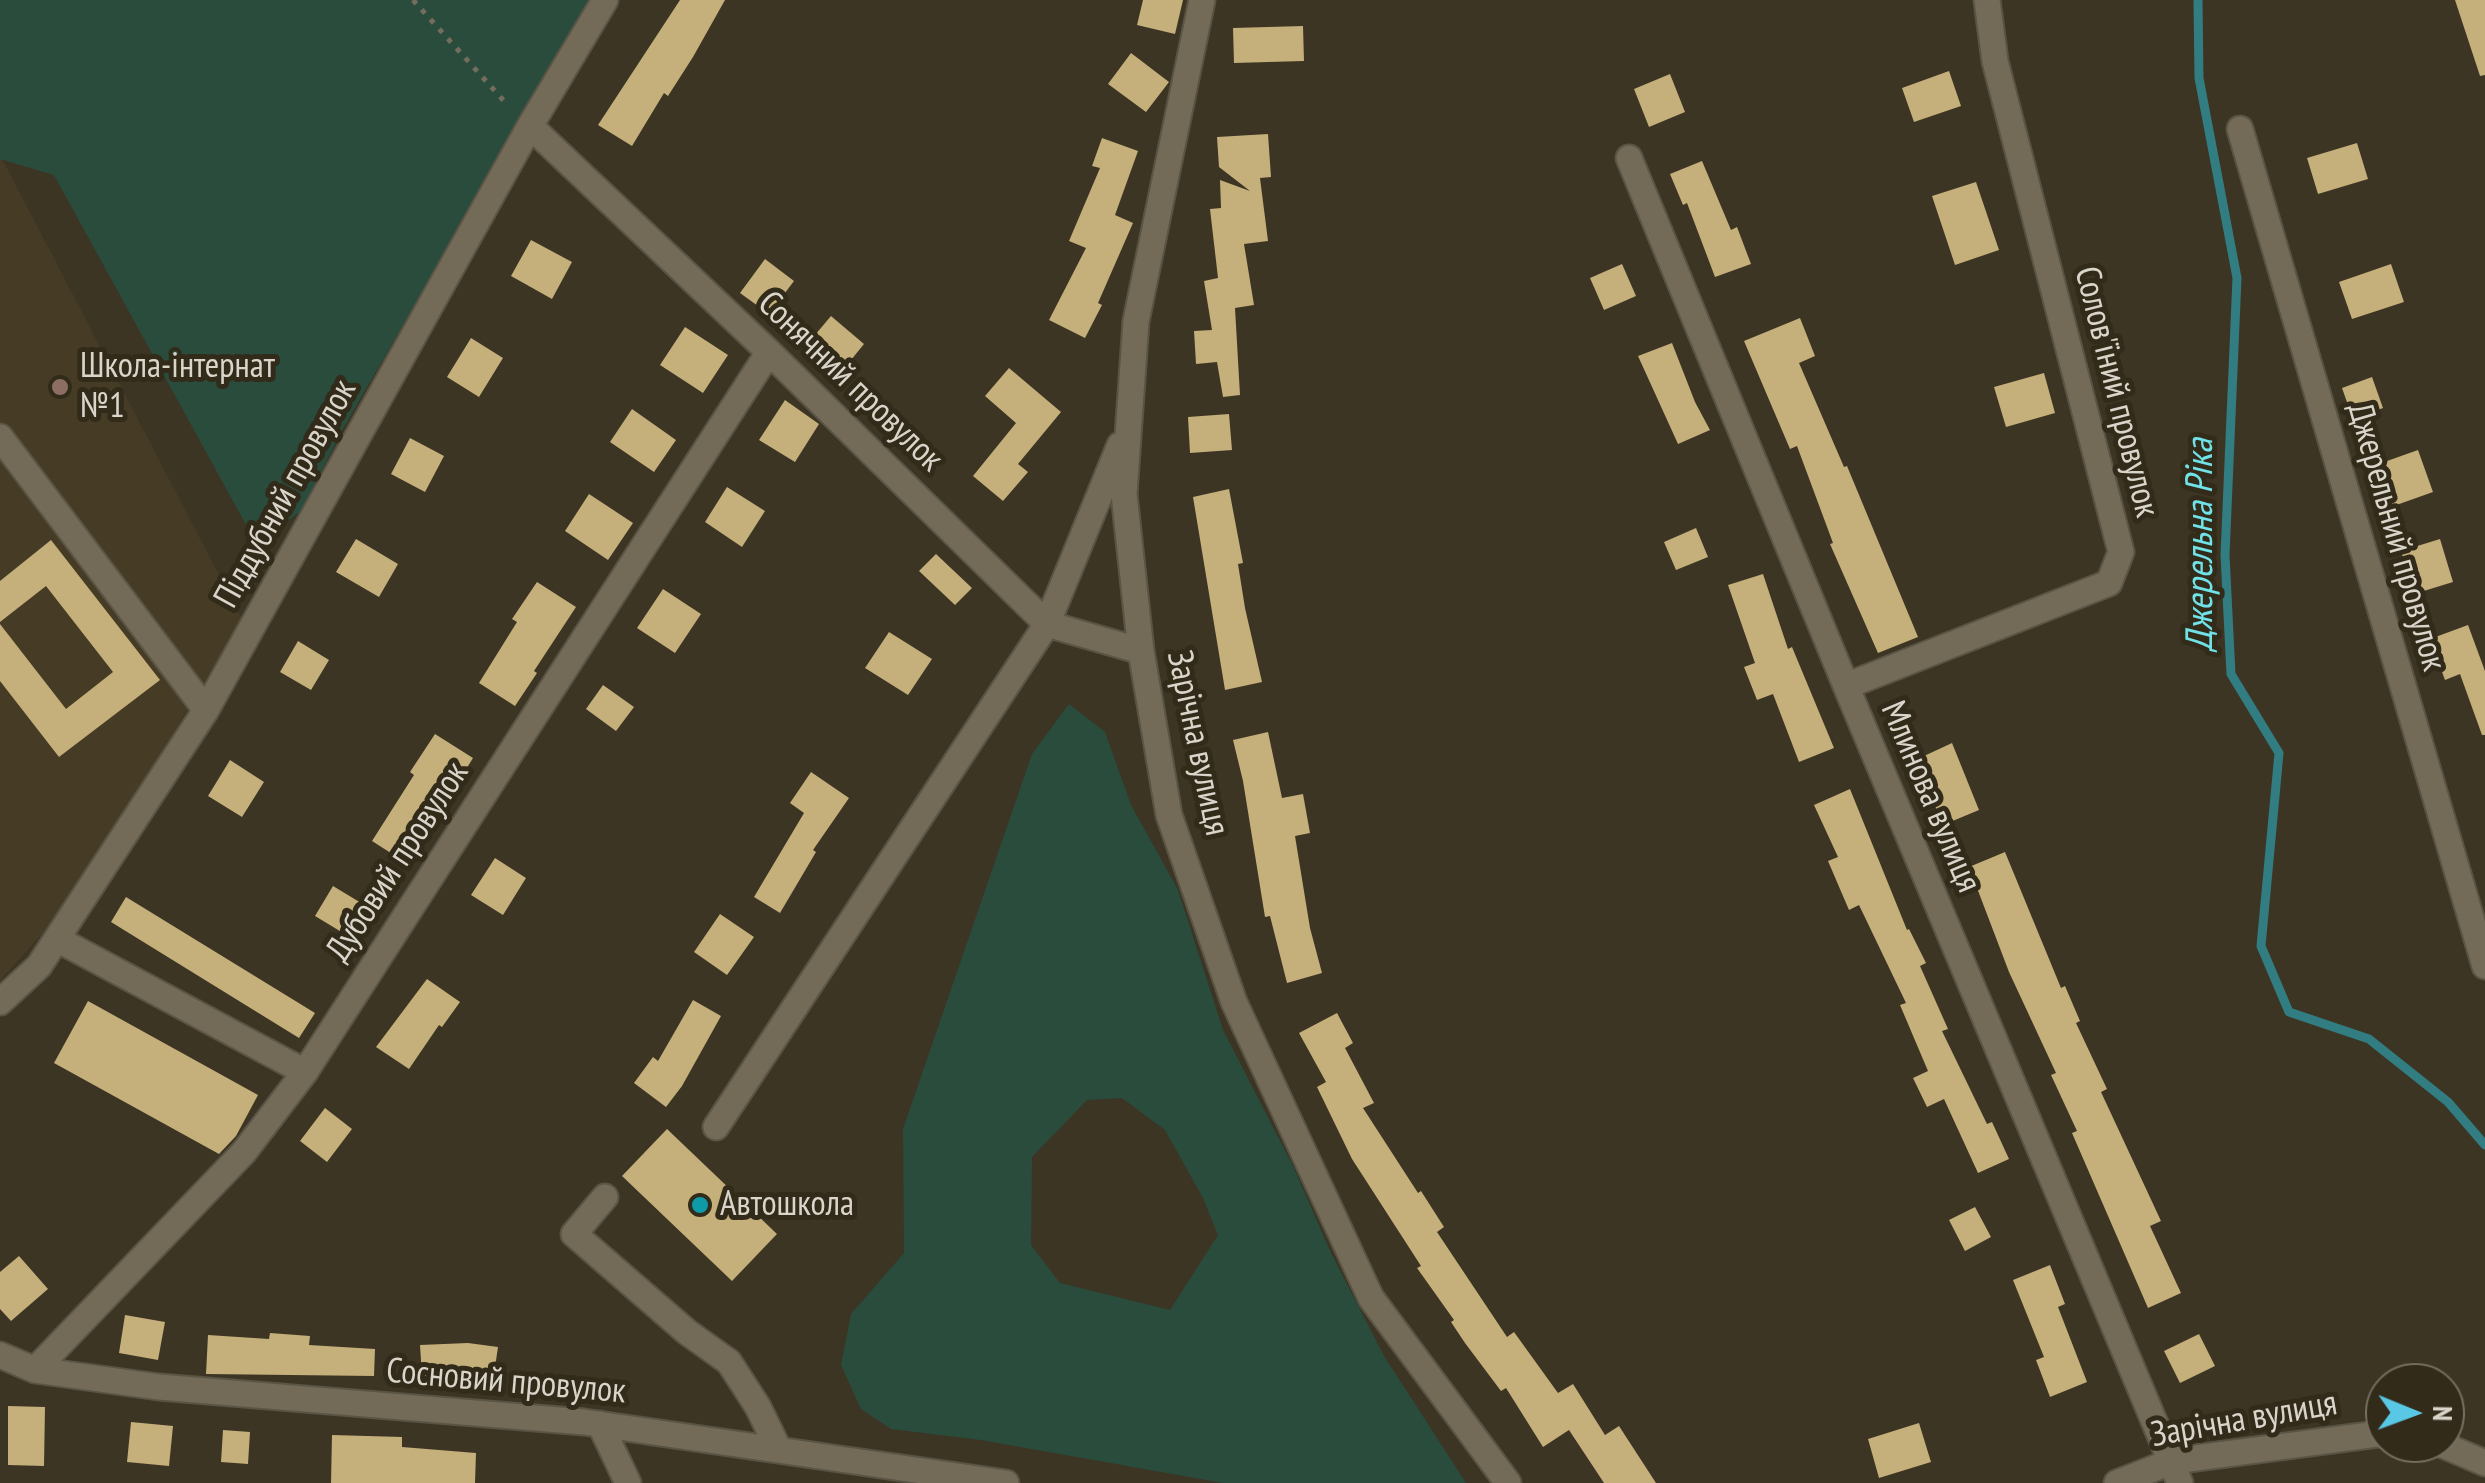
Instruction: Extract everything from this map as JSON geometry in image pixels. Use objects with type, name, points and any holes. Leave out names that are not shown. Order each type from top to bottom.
[{"type":"street","name":"Піддубний провулок","points":[[0,1002],[39,966],[206,710],[530,126],[605,0]]},
{"type":"street","name":"Зарічна вулиця","points":[[1202,0],[1136,321],[1124,494],[1141,651],[1169,814],[1234,1002],[1371,1298],[1508,1483]]},
{"type":"street","name":"Солов'їний провулок","points":[[1846,686],[2109,583],[2121,552],[1995,61],[1987,0]]},
{"type":"street","name":"Сонячний провулок","points":[[530,126],[1047,624],[1141,651]]},
{"type":"street","name":"Джерельний провулок","points":[[2240,129],[2485,966]]},
{"type":"street","name":"Млинова вулиця","points":[[1629,158],[2176,1472]]},
{"type":"street","name":"Дубовий провулок","points":[[35,1370],[244,1152],[305,1072],[768,352]]},
{"type":"street","points":[[716,1127],[1047,624],[1129,423]]},
{"type":"street","points":[[0,437],[206,710]]},
{"type":"street","points":[[57,938],[305,1072]]},
{"type":"street","points":[[605,1196],[574,1234],[674,1321],[729,1362],[778,1448]]},
{"type":"street","name":"Сосновий провулок","points":[[0,1355],[35,1370],[159,1387],[600,1424],[1006,1483]]},
{"type":"street","points":[[600,1424],[628,1483]]},
{"type":"street","name":"Зарічна вулиця","points":[[2117,1483],[2365,1436]]},
{"type":"path","points":[[412,0],[504,101]]},
{"type":"shaded area","name":"Школа-інтернат №1","points":[[0,155],[242,619],[72,902],[0,980]]},
{"type":"green space","points":[[0,0],[591,0],[344,427],[301,511],[256,543],[54,175],[0,159]]},
{"type":"green space","points":[[1069,704],[1105,732],[1131,805],[1178,890],[1223,1030],[1384,1356],[1466,1483],[1223,1483],[981,1440],[891,1429],[861,1409],[841,1365],[851,1314],[904,1253],[903,1129],[1032,754]],"holes":[[[1122,1098],[1165,1130],[1203,1198],[1218,1235],[1170,1310],[1060,1283],[1031,1245],[1032,1157],[1087,1100]]]},
{"type":"building","points":[[680,0],[725,0],[693,57],[668,96],[664,93],[632,146],[598,125]]},
{"type":"building","points":[[1143,0],[1183,0],[1175,34],[1137,25]]},
{"type":"building","points":[[2455,0],[2485,0],[2485,75],[2480,76]]},
{"type":"building","points":[[1303,26],[1304,61],[1234,63],[1233,28]]},
{"type":"building","points":[[1131,53],[1169,82],[1146,112],[1108,84]]},
{"type":"building","points":[[1949,71],[1961,106],[1914,122],[1902,88]]},
{"type":"building","points":[[1670,74],[1685,112],[1649,127],[1634,89]]},
{"type":"building","points":[[1268,134],[1271,177],[1260,178],[1268,241],[1244,244],[1254,305],[1235,308],[1240,395],[1223,397],[1217,362],[1196,364],[1194,331],[1212,330],[1204,281],[1218,278],[1210,209],[1221,208],[1220,180],[1250,191],[1219,167],[1217,137]]},
{"type":"building","points":[[1102,138],[1138,151],[1115,215],[1133,223],[1085,338],[1049,320],[1086,248],[1069,241],[1100,168],[1092,166]]},
{"type":"building","points":[[2357,143],[2368,179],[2318,194],[2307,158]]},
{"type":"building","points":[[1702,161],[1731,230],[1737,227],[1751,264],[1715,277],[1687,203],[1683,205],[1670,174]]},
{"type":"building","points":[[1976,182],[1999,250],[1955,265],[1932,196]]},
{"type":"building","points":[[531,240],[572,262],[552,299],[511,276]]},
{"type":"building","points":[[765,259],[794,281],[769,314],[740,293]]},
{"type":"building","points":[[1622,264],[1636,296],[1604,310],[1590,278]]},
{"type":"building","points":[[2391,264],[2404,302],[2352,319],[2339,282]]},
{"type":"building","points":[[831,316],[864,344],[838,376],[804,348]]},
{"type":"building","points":[[1800,318],[1815,356],[1799,363],[1918,637],[1878,653],[1830,544],[1833,543],[1797,446],[1790,449],[1744,341]]},
{"type":"building","points":[[685,327],[728,355],[703,393],[660,365]]},
{"type":"building","points":[[471,338],[503,358],[479,397],[447,377]]},
{"type":"building","points":[[1672,343],[1710,430],[1678,444],[1638,356]]},
{"type":"building","points":[[1009,368],[1061,412],[1018,464],[1028,472],[1003,501],[973,476],[1016,423],[985,396]]},
{"type":"building","points":[[2044,373],[2055,413],[2006,427],[1994,387]]},
{"type":"building","points":[[2372,377],[2383,408],[2353,419],[2342,388]]},
{"type":"building","points":[[785,400],[819,424],[795,462],[759,440]]},
{"type":"building","points":[[632,409],[676,440],[654,472],[610,442]]},
{"type":"building","points":[[1229,414],[1232,450],[1190,453],[1188,417]]},
{"type":"building","points":[[410,438],[444,456],[425,492],[391,474]]},
{"type":"building","points":[[2418,450],[2433,492],[2388,508],[2373,466]]},
{"type":"building","points":[[727,487],[765,511],[742,547],[705,522]]},
{"type":"building","points":[[1229,489],[1243,563],[1238,564],[1245,608],[1262,682],[1225,690],[1193,497]]},
{"type":"building","points":[[589,494],[633,523],[608,560],[565,531]]},
{"type":"building","points":[[1696,528],[1708,557],[1676,570],[1664,542]]},
{"type":"building","points":[[356,539],[398,564],[379,597],[336,572]]},
{"type":"building","points":[[2440,539],[2453,582],[2414,594],[2401,551]]},
{"type":"building","points":[[51,540],[160,680],[59,757],[0,681],[0,624],[66,709],[113,672],[46,586],[0,622],[0,581]]},
{"type":"building","points":[[936,554],[972,588],[955,605],[919,571]]},
{"type":"building","points":[[1763,574],[1788,649],[1792,647],[1834,748],[1799,762],[1773,694],[1757,700],[1744,667],[1755,663],[1728,585]]},
{"type":"building","points":[[537,582],[576,607],[515,706],[479,683],[517,622],[512,619]]},
{"type":"building","points":[[663,589],[701,614],[675,653],[637,628]]},
{"type":"building","points":[[2468,625],[2485,671],[2485,735],[2460,674],[2445,680],[2430,639]]},
{"type":"building","points":[[889,632],[932,659],[908,695],[865,668]]},
{"type":"building","points":[[298,641],[329,660],[311,690],[280,672]]},
{"type":"building","points":[[603,685],[634,707],[616,731],[586,709]]},
{"type":"building","points":[[1268,732],[1282,798],[1303,794],[1310,833],[1295,836],[1310,928],[1322,973],[1287,983],[1270,916],[1265,917],[1233,740]]},
{"type":"building","points":[[435,734],[473,758],[408,864],[372,841]]},
{"type":"building","points":[[1952,743],[1979,810],[1943,825],[1926,784],[1935,781],[1924,756]]},
{"type":"building","points":[[230,760],[264,782],[242,817],[208,796]]},
{"type":"building","points":[[811,772],[849,798],[813,850],[816,852],[780,913],[754,897],[804,813],[790,803]]},
{"type":"building","points":[[1850,789],[1907,930],[1926,963],[1920,966],[1948,1029],[1942,1031],[1987,1124],[1992,1122],[2009,1159],[1978,1173],[1944,1099],[1927,1107],[1913,1078],[1928,1071],[1900,1005],[1906,1003],[1859,905],[1849,910],[1828,861],[1838,857],[1814,805]]},
{"type":"building","points":[[2005,852],[2061,988],[2065,986],[2080,1021],[2076,1023],[2107,1089],[2101,1092],[2161,1221],[2150,1226],[2181,1293],[2148,1308],[2072,1133],[2077,1131],[2051,1075],[2056,1073],[2009,972],[1969,867]]},
{"type":"building","points":[[495,858],[526,878],[503,915],[471,895]]},
{"type":"building","points":[[333,886],[376,912],[358,942],[315,916]]},
{"type":"building","points":[[126,897],[315,1013],[299,1038],[111,922]]},
{"type":"building","points":[[720,914],[754,937],[727,975],[694,952]]},
{"type":"building","points":[[427,979],[460,1002],[409,1069],[376,1047]]},
{"type":"building","points":[[693,1000],[721,1016],[666,1107],[634,1083],[653,1057],[658,1061]]},
{"type":"building","points":[[88,1001],[258,1095],[236,1136],[219,1154],[54,1063]]},
{"type":"building","points":[[1337,1013],[1353,1043],[1345,1048],[1374,1103],[1363,1108],[1444,1227],[1437,1232],[1507,1337],[1514,1332],[1558,1393],[1573,1384],[1605,1435],[1619,1426],[1656,1483],[1604,1483],[1569,1430],[1543,1447],[1506,1388],[1501,1391],[1465,1343],[1352,1159],[1317,1087],[1326,1082],[1299,1033]]},
{"type":"building","points":[[325,1108],[352,1129],[327,1162],[300,1141]]},
{"type":"building","name":"Автошкола","points":[[667,1129],[777,1234],[732,1281],[622,1176]]},
{"type":"building","points":[[1975,1207],[1991,1237],[1965,1251],[1949,1220]]},
{"type":"building","points":[[19,1256],[48,1289],[11,1321],[0,1309],[0,1272]]},
{"type":"building","points":[[2050,1265],[2065,1304],[2058,1307],[2087,1382],[2050,1397],[2036,1360],[2044,1357],[2013,1280]]},
{"type":"building","points":[[125,1315],[165,1322],[158,1360],[119,1353]]},
{"type":"building","points":[[270,1333],[310,1336],[309,1345],[375,1349],[374,1376],[206,1374],[208,1335],[269,1339]]},
{"type":"building","points":[[2199,1334],[2215,1366],[2180,1383],[2164,1351]]},
{"type":"building","points":[[468,1343],[498,1347],[494,1374],[422,1376],[420,1345]]},
{"type":"building","points":[[8,1406],[45,1407],[44,1466],[8,1465]]},
{"type":"building","points":[[131,1422],[173,1426],[169,1466],[127,1462]]},
{"type":"building","points":[[1919,1423],[1931,1462],[1879,1478],[1868,1439]]},
{"type":"building","points":[[223,1430],[250,1432],[248,1464],[221,1462]]},
{"type":"building","points":[[332,1435],[402,1437],[402,1447],[476,1453],[475,1483],[331,1483]]},
{"type":"waterway","name":"Джерельна Ріка","points":[[2198,0],[2199,78],[2237,278],[2225,555],[2231,674],[2279,753],[2261,946],[2289,1012],[2369,1039],[2448,1102],[2485,1145]]},
{"type":"place","name":"Школа-інтернат №1","points":[[60,387]]},
{"type":"place","name":"Автошкола","points":[[700,1205]]}]
